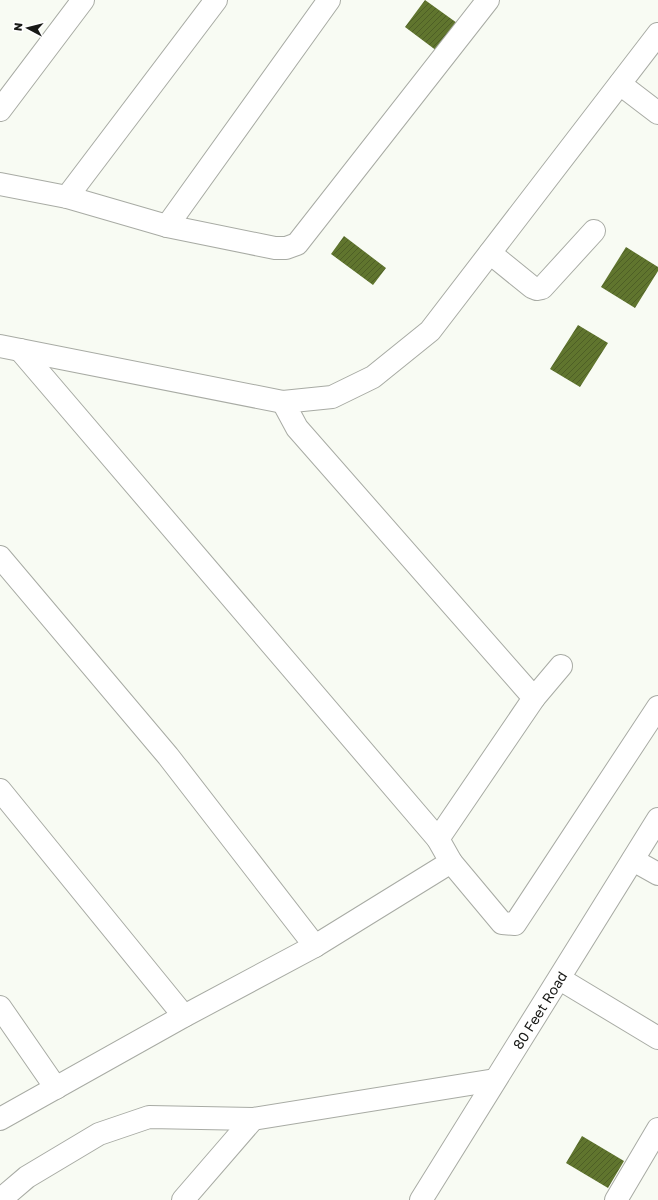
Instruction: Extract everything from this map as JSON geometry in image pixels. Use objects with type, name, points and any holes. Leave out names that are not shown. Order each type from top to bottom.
[{"type":"street","points":[[0,110],[83,0]]},
{"type":"street","points":[[67,197],[216,0]]},
{"type":"street","points":[[167,226],[329,0]]},
{"type":"street","points":[[0,184],[67,197],[167,226],[275,248],[286,248],[298,244],[482,2]]},
{"type":"street","points":[[10,348],[283,402],[332,397],[373,377],[430,331],[658,34]]},
{"type":"street","points":[[620,84],[658,113]]},
{"type":"street","points":[[490,253],[532,287],[537,289],[542,288],[594,231]]},
{"type":"street","points":[[10,348],[438,839],[451,862],[502,923],[515,924],[658,707]]},
{"type":"street","points":[[283,402],[297,428],[534,698]]},
{"type":"street","points":[[0,557],[168,756],[315,946]]},
{"type":"street","points":[[438,839],[534,698],[560,666]]},
{"type":"street","points":[[0,790],[184,1016]]},
{"type":"street","name":"80 Feet Road","points":[[421,1200],[495,1080],[560,979],[658,818]]},
{"type":"street","points":[[633,860],[658,874]]},
{"type":"street","points":[[0,1118],[184,1016],[315,946],[451,862]]},
{"type":"street","points":[[560,979],[658,1038]]},
{"type":"street","points":[[0,1007],[56,1088]]},
{"type":"street","points":[[0,1200],[27,1177],[99,1134],[149,1117],[253,1119],[495,1080]]},
{"type":"street","points":[[183,1200],[253,1119]]},
{"type":"street","points":[[616,1200],[658,1129]]},
{"type":"building","points":[[425,0],[457,23],[437,51],[405,27]]},
{"type":"building","points":[[344,236],[386,268],[373,285],[331,254]]},
{"type":"building","points":[[626,247],[658,267],[658,271],[635,308],[601,287]]},
{"type":"building","points":[[578,325],[608,343],[580,387],[550,369]]},
{"type":"building","points":[[582,1136],[624,1161],[608,1188],[566,1163]]}]
